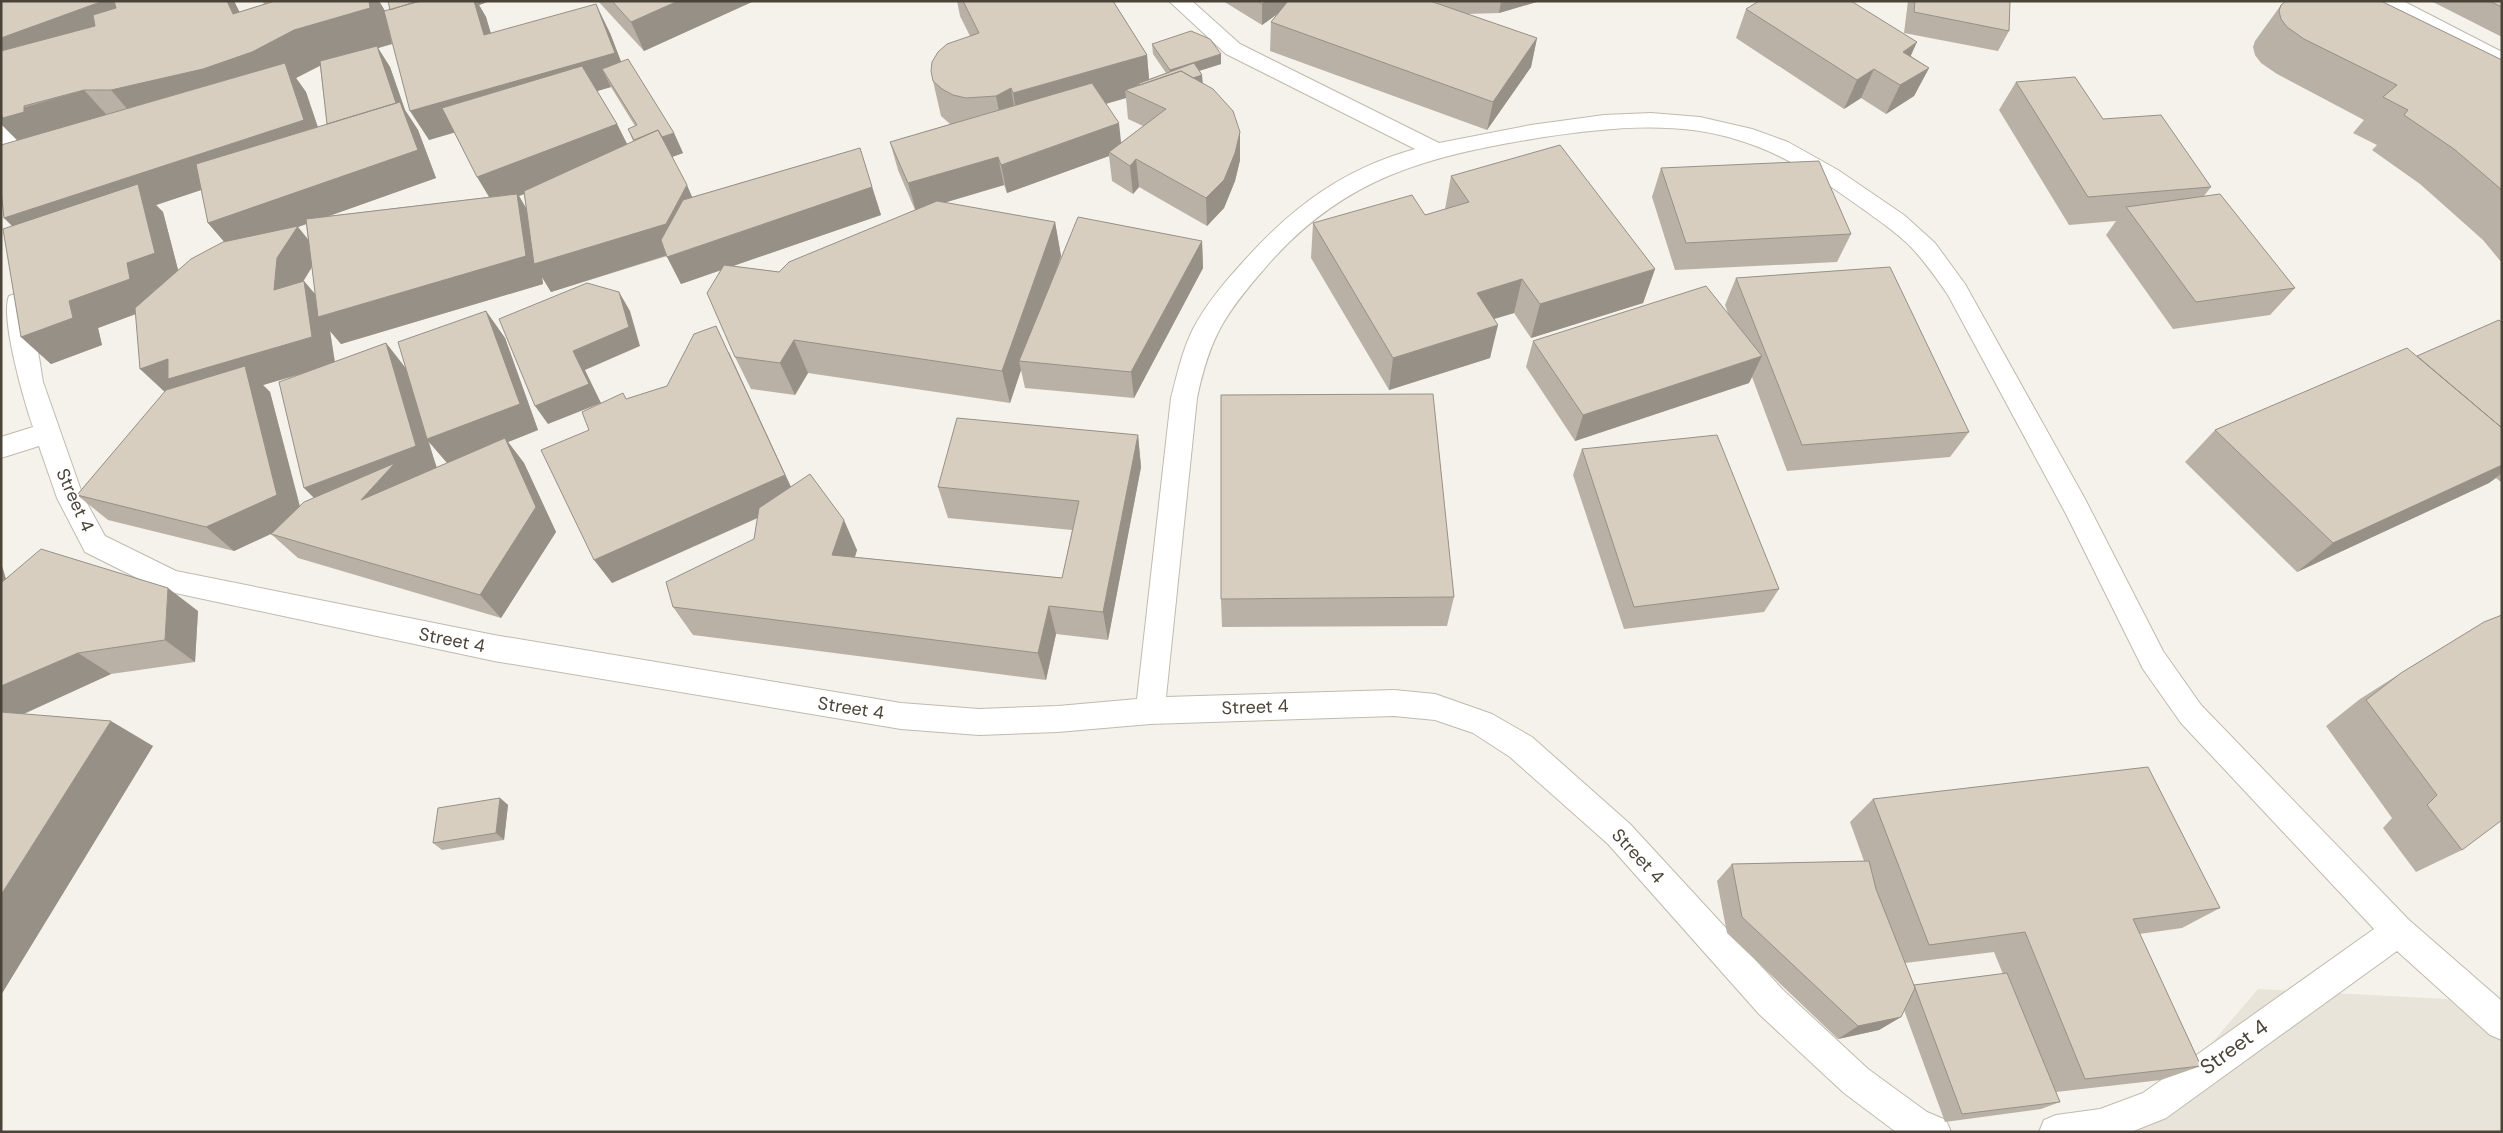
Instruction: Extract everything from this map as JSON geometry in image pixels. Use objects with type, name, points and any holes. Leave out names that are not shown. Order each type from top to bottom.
[{"type":"street","points":[[1179,1],[1233,49],[1435,150]]},
{"type":"street","points":[[2387,1],[2502,61]]},
{"type":"street","points":[[1,88],[4,95],[12,210]]},
{"type":"street","points":[[1150,711],[1184,398],[1193,360],[1210,320],[1266,249],[1292,223],[1325,197],[1358,179],[1435,150],[1465,143],[1596,122],[1627,119],[1663,120],[1726,129],[1756,137],[1837,179],[1915,236],[1936,259],[1957,290],[2076,507],[2153,660],[2192,714],[2398,930],[2502,1023]]},
{"type":"street","name":"Street 4","points":[[17,278],[20,326],[30,382],[49,432],[70,498],[95,544],[171,582],[494,648],[901,716],[979,722],[1058,719],[1150,711],[1394,703],[1435,708],[1482,723],[1521,748],[1619,834],[1771,1002],[1856,1081],[1917,1126],[1934,1132]]},
{"type":"street","points":[[1,448],[49,432]]},
{"type":"street","name":"Street 4","points":[[2056,1132],[2100,1126],[2154,1106],[2398,930]]},
{"type":"shaded area","points":[[2258,989],[2502,1002],[2502,1132],[2136,1132]]},
{"type":"building","points":[[1,1],[103,1],[1,38]]},
{"type":"building","points":[[114,1],[227,1],[233,14],[275,1],[369,1],[370,8],[294,30],[252,52],[203,69],[111,90],[84,90],[24,106],[24,112],[3,118],[1,114],[1,51],[95,26],[93,15],[116,8]]},
{"type":"building","points":[[388,1],[417,1],[390,10]]},
{"type":"building","points":[[421,1],[474,1],[484,35],[596,4],[615,53],[410,111],[384,11]]},
{"type":"building","points":[[612,1],[678,1],[631,22]]},
{"type":"building","points":[[963,1],[1113,1],[1147,55],[1013,93],[1011,88],[996,96],[966,98],[953,95],[933,81],[931,71],[932,62],[938,52],[947,44],[979,33]]},
{"type":"building","points":[[1288,1],[1430,1],[1537,38],[1493,102],[1271,22]]},
{"type":"building","points":[[1759,1],[1851,1],[1917,42],[1903,52],[1929,68],[1900,85],[1874,69],[1857,80],[1746,9]]},
{"type":"building","points":[[1915,1],[2010,1],[2009,31],[1914,12]]},
{"type":"building","points":[[2286,1],[2381,1],[2502,60],[2502,190],[2454,149],[2404,115],[2408,110],[2383,97],[2397,85],[2304,39],[2287,27],[2281,19],[2279,11],[2281,5]]},
{"type":"building","points":[[2489,1],[2502,1],[2502,7]]},
{"type":"building","points":[[1191,31],[1210,39],[1221,54],[1170,70],[1152,44]]},
{"type":"building","points":[[377,46],[396,103],[327,124],[320,61]]},
{"type":"building","points":[[628,59],[674,133],[662,137],[658,130],[634,140],[628,129],[637,125],[602,69]]},
{"type":"building","points":[[285,63],[304,120],[4,218],[1,190],[1,145]]},
{"type":"building","points":[[1194,63],[1202,75],[1193,78],[1181,71],[1140,85],[1137,84]]},
{"type":"building","points":[[582,66],[617,124],[477,177],[442,108]]},
{"type":"building","points":[[1181,71],[1213,89],[1233,111],[1240,132],[1235,153],[1224,180],[1206,198],[1136,159],[1130,166],[1109,152],[1166,109],[1125,90]]},
{"type":"building","points":[[2075,77],[2103,119],[2161,115],[2211,187],[2088,197],[2016,82]]},
{"type":"building","points":[[1092,83],[1119,123],[1001,165],[998,157],[908,183],[890,142]]},
{"type":"building","points":[[400,102],[418,150],[208,223],[196,164]]},
{"type":"building","points":[[658,130],[687,185],[666,224],[534,264],[524,191]]},
{"type":"building","points":[[1560,145],[1655,269],[1540,304],[1522,279],[1477,293],[1498,325],[1393,358],[1313,223],[1412,195],[1425,215],[1469,202],[1451,176]]},
{"type":"building","points":[[860,148],[872,187],[667,257],[661,240],[683,200]]},
{"type":"building","points":[[1819,161],[1851,234],[1686,243],[1661,168]]},
{"type":"building","points":[[138,184],[155,253],[127,263],[130,279],[69,301],[73,318],[21,337],[3,229]]},
{"type":"building","points":[[517,194],[526,256],[318,317],[306,219]]},
{"type":"building","points":[[2220,194],[2295,288],[2196,302],[2126,207]]},
{"type":"building","points":[[937,201],[1055,222],[1002,371],[794,340],[780,363],[735,357],[707,293],[724,265],[779,272],[789,262]]},
{"type":"building","points":[[1078,217],[1202,241],[1131,372],[1019,361]]},
{"type":"building","points":[[298,226],[277,258],[274,290],[304,281],[312,337],[168,379],[168,359],[140,369],[135,308],[191,259],[223,242]]},
{"type":"building","points":[[1890,267],[1969,432],[1802,445],[1736,278]]},
{"type":"building","points":[[587,283],[619,292],[629,327],[573,351],[589,384],[535,406],[499,319]]},
{"type":"building","points":[[1706,286],[1762,356],[1583,415],[1533,341]]},
{"type":"building","points":[[486,311],[520,404],[427,439],[398,342]]},
{"type":"building","points":[[2499,320],[2502,323],[2502,428],[2417,356]]},
{"type":"building","points":[[716,326],[785,475],[594,560],[541,450],[589,430],[582,412],[623,393],[626,399],[667,386],[694,334]]},
{"type":"building","points":[[386,343],[416,446],[304,488],[279,382]]},
{"type":"building","points":[[2407,348],[2502,428],[2502,465],[2333,543],[2215,430]]},
{"type":"building","points":[[245,366],[277,495],[206,527],[77,495],[166,390]]},
{"type":"building","points":[[1433,394],[1454,597],[1221,599],[1221,395]]},
{"type":"building","points":[[957,418],[1138,435],[1103,612],[1049,606],[1038,653],[673,607],[666,582],[754,539],[759,508],[810,474],[844,520],[832,555],[1062,578],[1079,501],[938,487]]},
{"type":"building","points":[[1717,435],[1779,589],[1634,607],[1582,449]]},
{"type":"building","points":[[505,438],[536,507],[480,595],[271,534],[304,502],[395,463],[361,500]]},
{"type":"building","points":[[41,549],[168,588],[165,640],[78,653],[1,686],[1,583]]},
{"type":"building","points":[[2502,615],[2502,820],[2462,850],[2427,805],[2437,795],[2366,700],[2401,673],[2484,622]]},
{"type":"building","points":[[1,712],[111,721],[1,895]]},
{"type":"building","points":[[2148,767],[2220,908],[2133,919],[2201,1066],[2085,1079],[2025,932],[1929,945],[1873,799]]},
{"type":"building","points":[[500,798],[496,833],[433,843],[438,808]]},
{"type":"building","points":[[1869,861],[1876,889],[1915,988],[1901,1017],[1858,1026],[1742,917],[1732,864]]},
{"type":"building","points":[[2007,973],[2060,1102],[1962,1114],[1914,985]]}]
